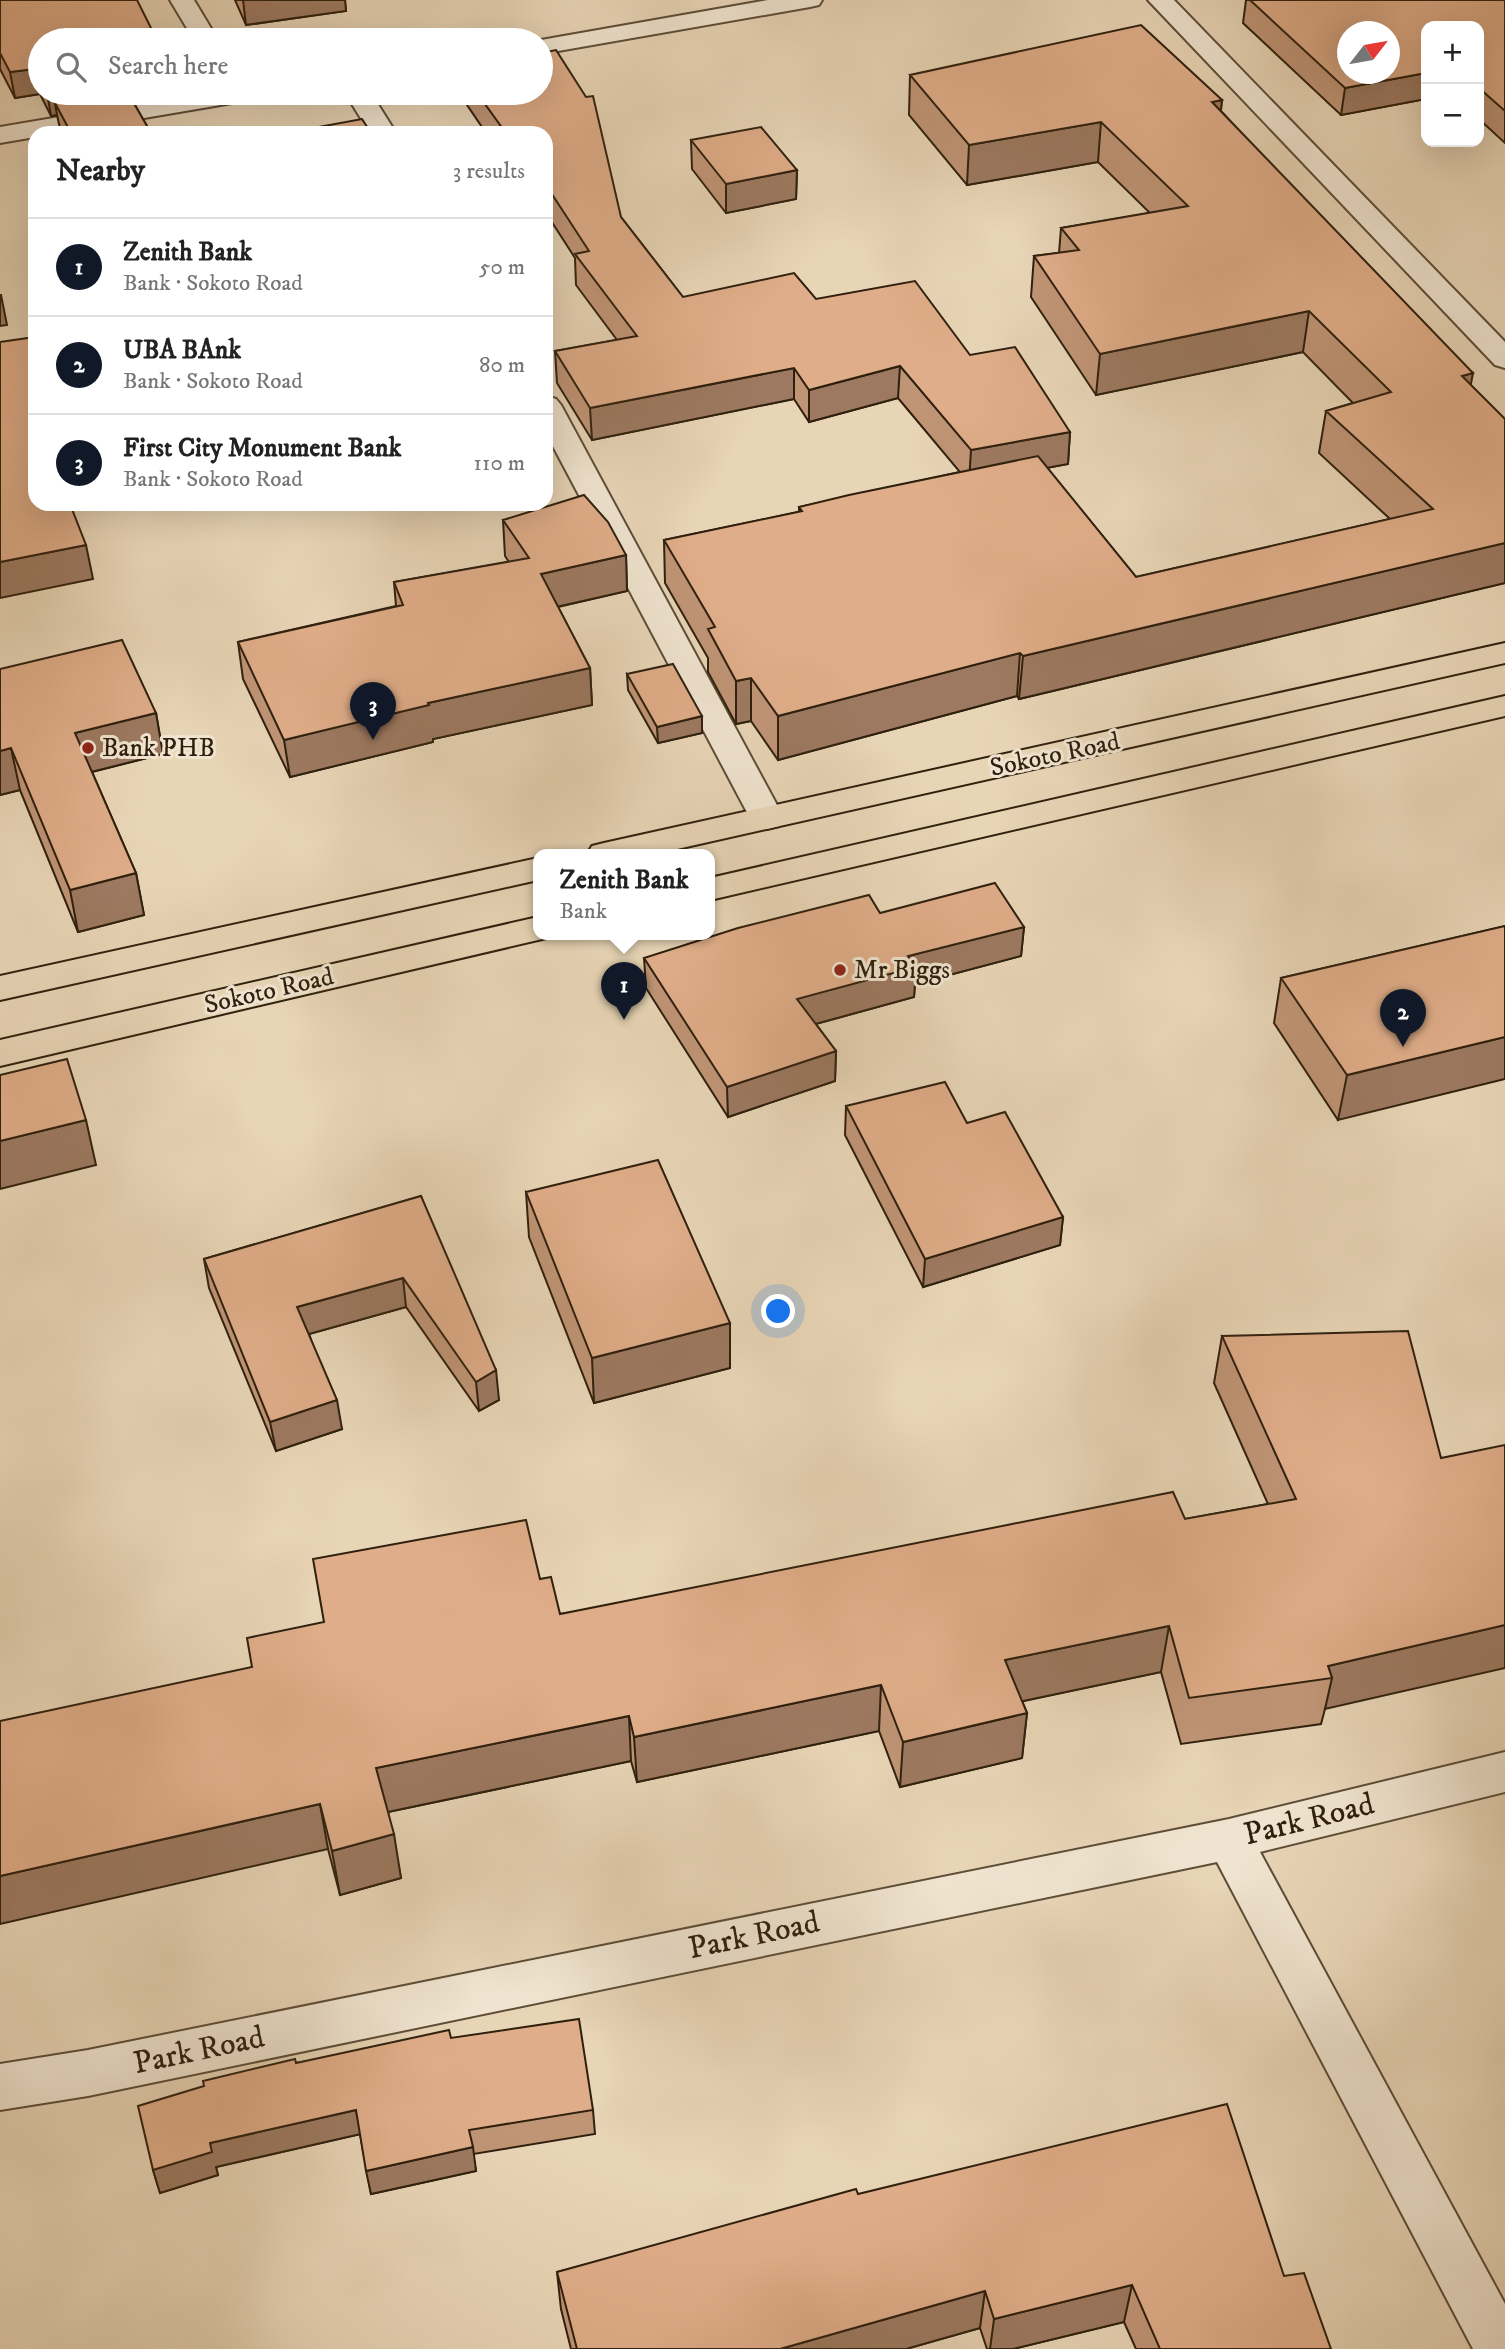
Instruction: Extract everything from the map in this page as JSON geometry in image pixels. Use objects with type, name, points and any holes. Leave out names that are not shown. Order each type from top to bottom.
[{"type":"main road","name":"Sokoto Road","points":[[627,849],[1505,653]]},
{"type":"main road","name":"Sokoto Road","points":[[715,888],[1505,706]]},
{"type":"main road","points":[[0,988],[533,870]]},
{"type":"main road","name":"Sokoto Road","points":[[0,1053],[533,930]]},
{"type":"street","points":[[182,0],[199,28]]},
{"type":"street","points":[[553,45],[810,0]]},
{"type":"street","points":[[1160,0],[1505,359]]},
{"type":"street","points":[[51,126],[170,105]]},
{"type":"street","points":[[366,105],[379,126]]},
{"type":"street","points":[[0,135],[28,130]]},
{"type":"street","points":[[553,418],[767,818]]},
{"type":"street","name":"Park Road","points":[[0,2087],[88,2073],[1229,1839],[1505,1772]]},
{"type":"street","points":[[1229,1839],[1501,2349]]},
{"type":"building","points":[[0,0],[137,0],[151,28],[28,28],[28,70],[10,72],[0,53]]},
{"type":"building","points":[[1250,0],[1505,0],[1505,111],[1484,92],[1484,21],[1421,21],[1421,74],[1400,78],[1400,21],[1337,21],[1337,81]]},
{"type":"building","points":[[1141,25],[1222,100],[1212,102],[1473,373],[1462,376],[1505,419],[1505,543],[1023,656],[1020,653],[778,716],[751,678],[736,681],[708,629],[715,627],[664,540],[802,511],[799,507],[849,495],[1038,456],[1136,577],[1433,509],[1326,411],[1391,392],[1309,311],[1100,354],[1034,256],[1079,250],[1061,228],[1188,206],[1101,122],[969,145],[910,75]]},
{"type":"building","points":[[556,50],[586,97],[593,96],[621,217],[683,297],[794,273],[816,299],[915,281],[970,355],[1015,347],[1070,432],[971,450],[900,366],[809,390],[794,368],[590,408],[555,351],[637,336],[575,254],[589,251],[553,196],[553,126],[501,126],[486,105],[553,105],[553,51]]},
{"type":"building","points":[[1341,84],[1367,84],[1345,88]]},
{"type":"building","points":[[56,105],[135,105],[147,126],[67,126]]},
{"type":"building","points":[[362,119],[366,126],[324,126]]},
{"type":"building","points":[[761,127],[797,170],[726,184],[691,140]]},
{"type":"building","points":[[28,338],[28,511],[73,511],[86,545],[0,562],[0,342]]},
{"type":"building","points":[[584,495],[608,522],[626,555],[541,574],[590,668],[428,703],[429,705],[284,740],[238,642],[403,605],[394,582],[529,558],[503,520],[532,511],[553,511],[553,505]]},
{"type":"building","points":[[122,640],[156,713],[75,733],[136,873],[70,890],[11,748],[0,751],[0,669]]},
{"type":"building","points":[[673,664],[702,716],[657,727],[627,674]]},
{"type":"building","points":[[995,883],[1024,927],[908,956],[916,967],[797,999],[836,1051],[727,1087],[644,958],[700,940],[715,940],[715,935],[738,928],[869,895],[880,913]]},
{"type":"building","points":[[1505,926],[1505,1037],[1347,1075],[1281,978]]},
{"type":"building","points":[[67,1059],[86,1120],[0,1141],[0,1075]]},
{"type":"building","points":[[945,1082],[967,1123],[1005,1112],[1063,1217],[925,1259],[846,1106]]},
{"type":"building","points":[[658,1160],[730,1323],[592,1358],[526,1192]]},
{"type":"building","points":[[421,1196],[496,1370],[476,1382],[403,1278],[297,1307],[337,1400],[270,1422],[204,1259]]},
{"type":"building","points":[[1408,1331],[1441,1458],[1505,1445],[1505,1625],[1328,1666],[1332,1678],[1189,1698],[1169,1626],[1005,1660],[1027,1713],[903,1742],[881,1685],[634,1737],[629,1716],[376,1768],[394,1834],[332,1851],[320,1804],[0,1876],[0,1721],[252,1667],[247,1638],[324,1622],[313,1559],[526,1520],[540,1579],[551,1577],[560,1614],[1173,1492],[1185,1519],[1296,1499],[1222,1336]]},
{"type":"building","points":[[579,2019],[593,2110],[469,2130],[473,2147],[366,2171],[356,2110],[210,2143],[212,2152],[153,2170],[138,2106],[204,2086],[203,2081],[295,2059],[296,2063],[449,2030],[451,2038]]},
{"type":"building","points":[[1227,2104],[1284,2276],[1304,2273],[1331,2349],[1160,2349],[1132,2285],[994,2319],[985,2291],[780,2349],[577,2349],[557,2272],[856,2189],[858,2194]]},
{"type":"place","name":"First City Monument Bank","points":[[373,740]]},
{"type":"place","name":"Bank PHB","points":[[88,748]]},
{"type":"place","name":"Mr Biggs","points":[[840,970]]},
{"type":"place","name":"Zenith Bank","points":[[624,1020]]},
{"type":"place","name":"UBA BAnk","points":[[1403,1047]]}]
